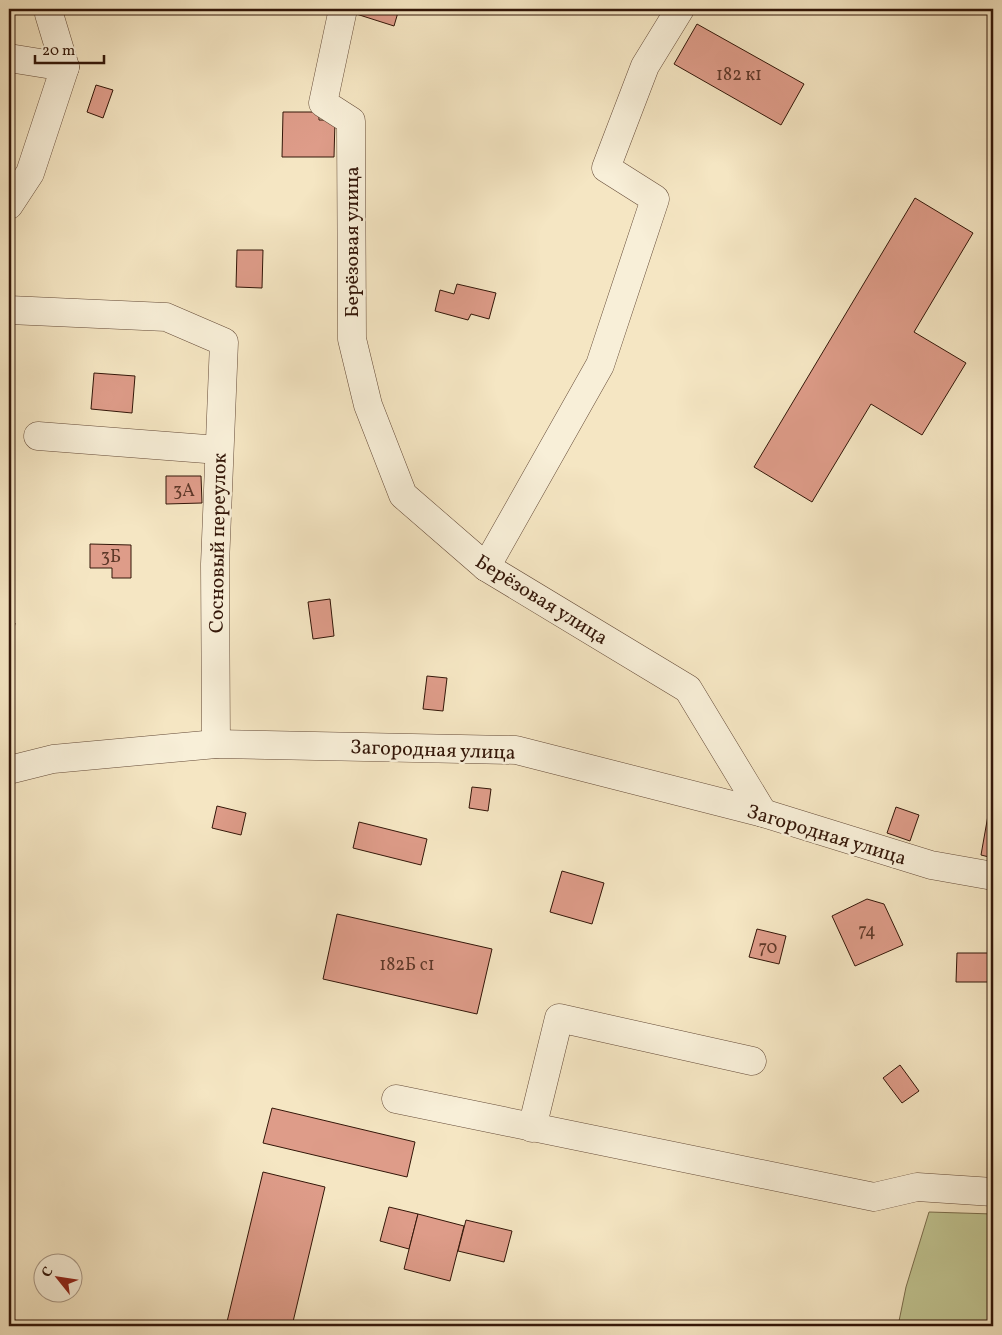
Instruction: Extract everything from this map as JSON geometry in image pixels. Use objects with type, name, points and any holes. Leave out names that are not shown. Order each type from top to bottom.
[{"type":"street","points":[[9,204],[30,173],[65,67],[49,14],[51,9]]},
{"type":"street","name":"Берёзовая улица","points":[[343,9],[323,102],[351,121],[352,340],[368,405],[404,494],[486,567],[688,689],[763,813]]},
{"type":"street","points":[[486,567],[600,365],[655,199],[606,168],[645,66],[680,9]]},
{"type":"street","points":[[9,58],[65,67]]},
{"type":"street","name":"Сосновый переулок","points":[[9,310],[166,317],[224,342],[215,564],[216,744]]},
{"type":"street","points":[[38,436],[219,450]]},
{"type":"street","name":"Загородная улица","points":[[9,770],[53,759],[216,744],[516,750],[763,813],[930,865],[993,876]]},
{"type":"street","points":[[532,1128],[559,1018],[752,1061]]},
{"type":"street","points":[[396,1099],[874,1198],[918,1187],[993,1192]]},
{"type":"green space","points":[[929,1212],[993,1214],[993,1326],[898,1326],[906,1287]]},
{"type":"building","points":[[351,9],[399,9],[394,26],[350,12]]},
{"type":"building","points":[[697,24],[804,84],[781,125],[674,64]]},
{"type":"building","points":[[96,85],[113,90],[103,118],[87,112]]},
{"type":"building","points":[[283,112],[319,112],[319,120],[335,120],[334,157],[282,157]]},
{"type":"building","points":[[915,198],[973,233],[914,332],[966,363],[922,435],[871,404],[812,502],[754,467]]},
{"type":"building","points":[[237,250],[263,250],[262,288],[236,287]]},
{"type":"building","points":[[457,284],[496,293],[489,319],[471,314],[468,320],[435,311],[440,290],[454,294]]},
{"type":"building","points":[[94,373],[135,376],[132,413],[91,409]]},
{"type":"building","points":[[166,476],[201,476],[202,503],[166,504]]},
{"type":"building","points":[[90,544],[131,545],[131,578],[112,578],[112,568],[90,568]]},
{"type":"building","points":[[330,599],[334,636],[313,639],[308,602]]},
{"type":"building","points":[[9,622],[15,623],[11,646],[9,645]]},
{"type":"building","points":[[427,676],[447,678],[443,711],[423,709]]},
{"type":"building","points":[[472,787],[491,789],[488,811],[469,808]]},
{"type":"building","points":[[993,787],[993,858],[981,855]]},
{"type":"building","points":[[217,806],[246,813],[241,835],[212,828]]},
{"type":"building","points":[[896,807],[919,815],[910,841],[887,833]]},
{"type":"building","points":[[359,822],[427,839],[421,865],[353,848]]},
{"type":"building","points":[[562,871],[604,883],[592,924],[550,912]]},
{"type":"building","points":[[867,899],[884,904],[903,945],[855,966],[832,916]]},
{"type":"building","points":[[337,914],[492,949],[477,1014],[323,979]]},
{"type":"building","points":[[757,929],[786,936],[779,964],[749,957]]},
{"type":"building","points":[[957,953],[991,953],[990,982],[956,982]]},
{"type":"building","points":[[900,1065],[919,1091],[902,1103],[883,1078]]},
{"type":"building","points":[[272,1108],[415,1142],[407,1177],[263,1143]]},
{"type":"building","points":[[263,1172],[325,1187],[292,1326],[226,1326]]},
{"type":"building","points":[[389,1207],[418,1214],[409,1249],[380,1241]]},
{"type":"building","points":[[418,1214],[464,1226],[450,1281],[404,1269]]},
{"type":"building","points":[[466,1220],[512,1231],[504,1262],[458,1251]]},
{"type":"building","points":[[9,1319],[29,1323],[28,1326],[9,1326]]}]
